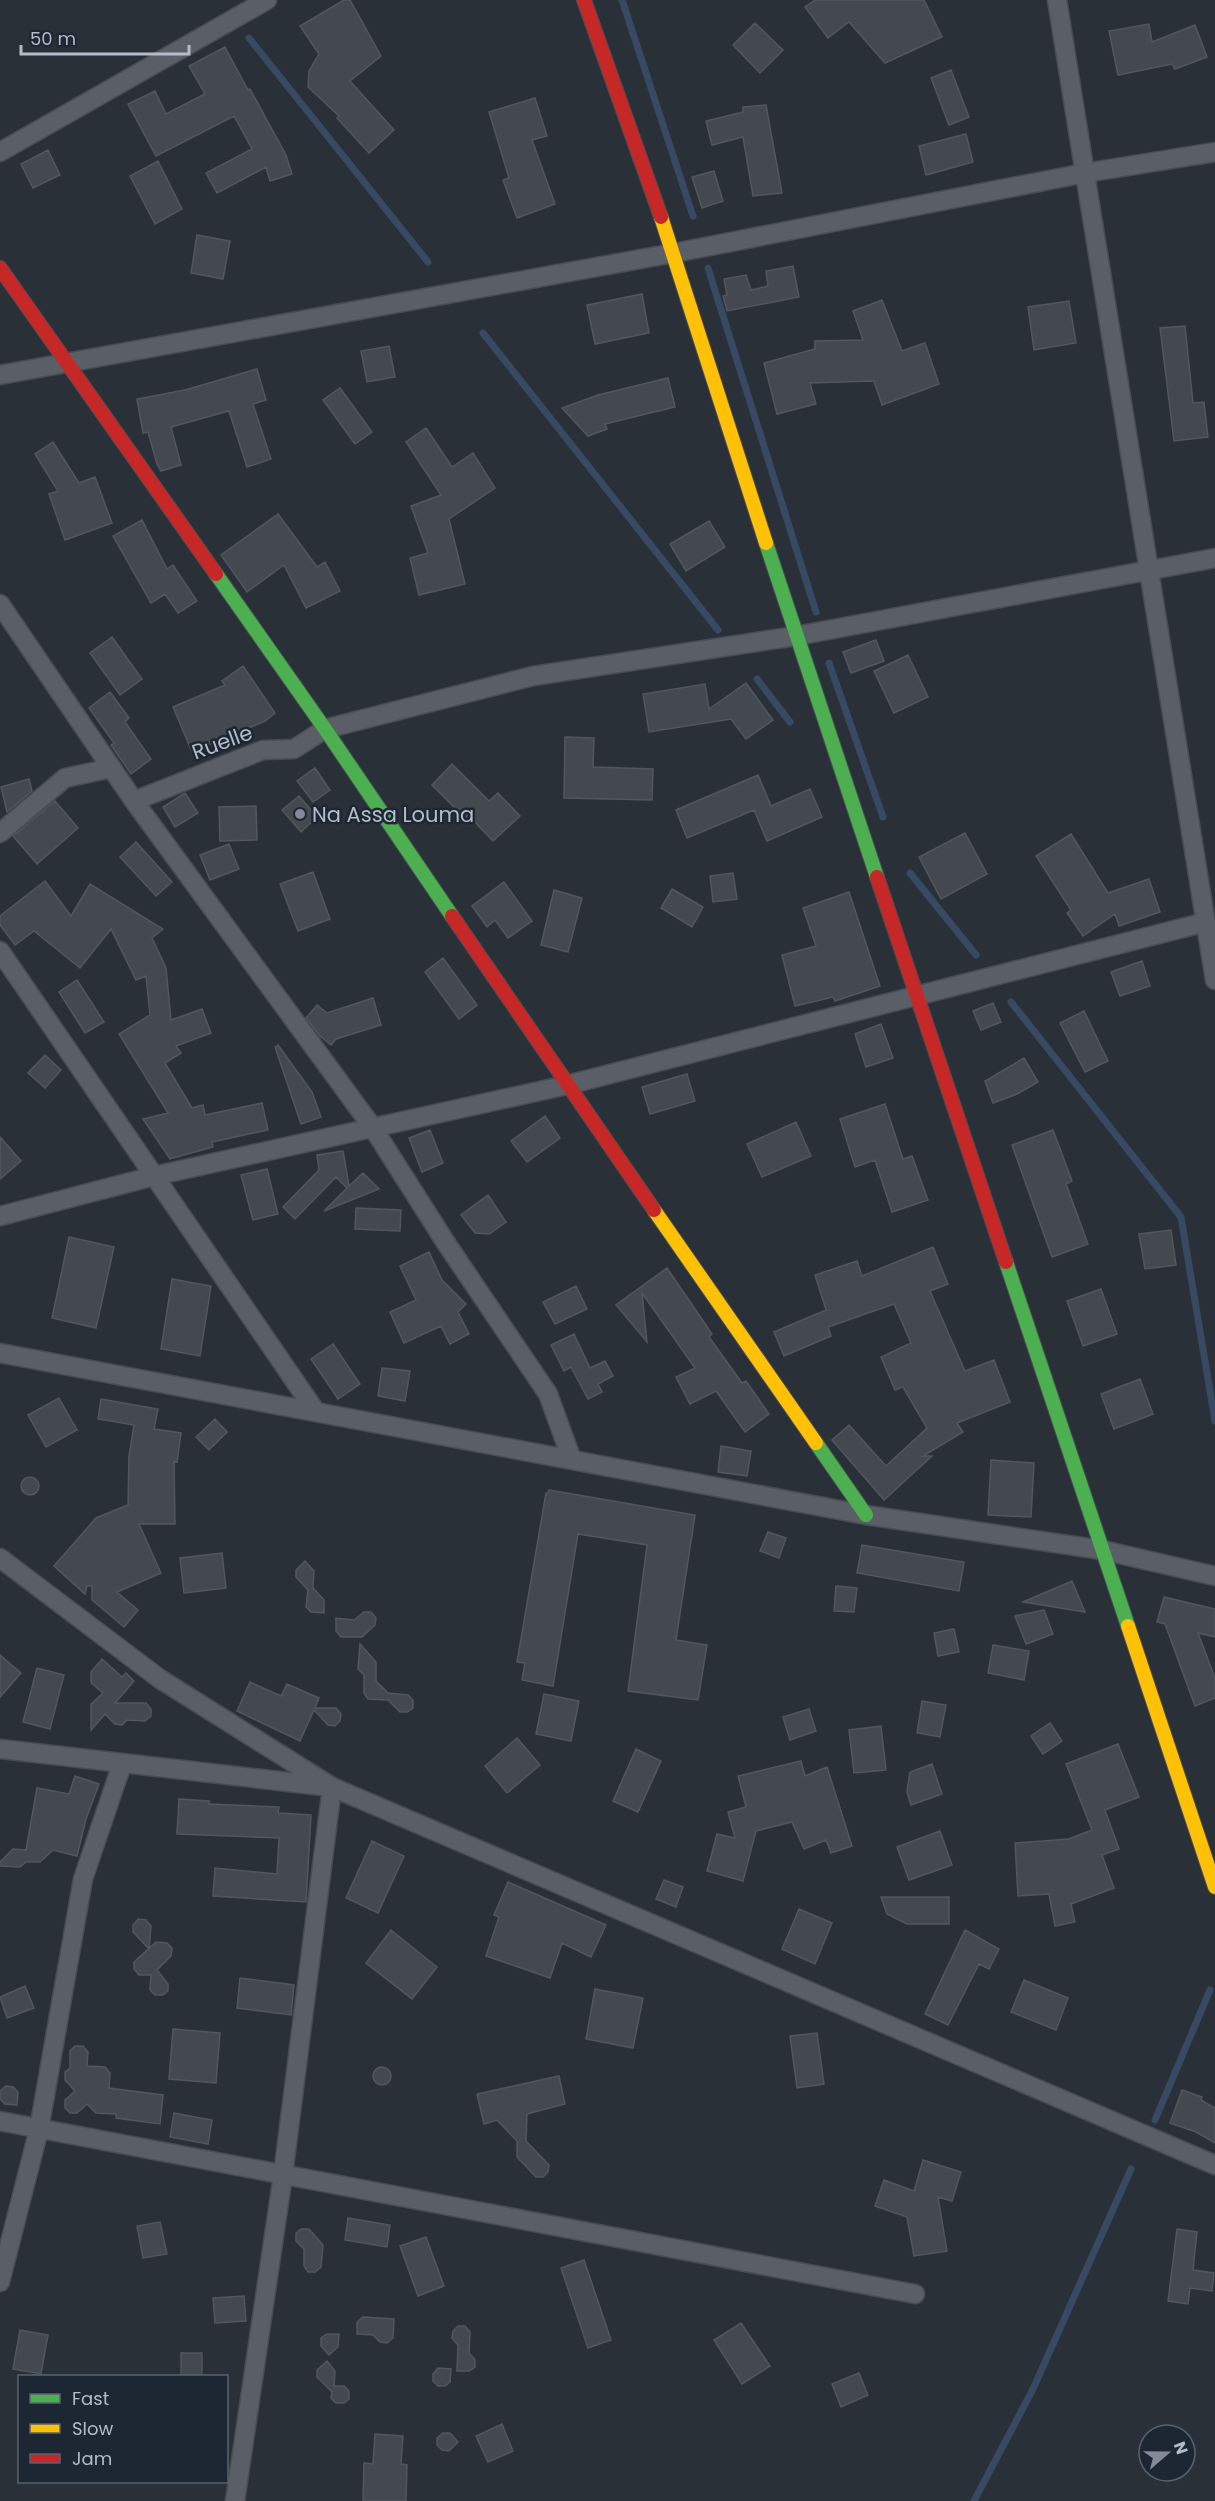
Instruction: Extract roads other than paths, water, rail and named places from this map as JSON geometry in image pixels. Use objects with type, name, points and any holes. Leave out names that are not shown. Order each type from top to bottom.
[{"type":"street","points":[[0,152],[267,0]]},
{"type":"street","points":[[584,0],[674,253],[796,636],[1215,1887]]},
{"type":"street","points":[[1057,0],[1149,570],[1208,915],[1215,980]]},
{"type":"street","points":[[0,375],[67,361],[674,253],[1085,173],[1215,152]]},
{"type":"street","points":[[0,268],[324,729],[567,1085],[866,1515]]},
{"type":"street","name":"Ruelle","points":[[134,801],[263,750],[294,749],[324,729],[533,676],[796,636],[1215,558]]},
{"type":"street","points":[[0,604],[134,801],[373,1128],[446,1243],[548,1394],[572,1460]]},
{"type":"street","points":[[0,833],[65,778],[112,768]]},
{"type":"street","points":[[0,1215],[154,1176],[567,1085],[916,996],[1208,915]]},
{"type":"street","points":[[0,951],[316,1412]]},
{"type":"street","points":[[0,1353],[866,1515],[1102,1550],[1215,1576]]},
{"type":"street","points":[[1,1562],[160,1679],[332,1786],[1215,2165]]},
{"type":"street","points":[[0,1749],[332,1786]]},
{"type":"street","points":[[0,2282],[39,2129],[83,1879],[122,1764]]},
{"type":"street","points":[[235,2501],[283,2175],[332,1786]]},
{"type":"street","points":[[0,2121],[915,2294]]},
{"type":"waterway","points":[[622,0],[693,216]]},
{"type":"waterway","points":[[249,38],[428,262]]},
{"type":"waterway","points":[[708,268],[816,612]]},
{"type":"waterway","points":[[483,333],[718,630]]},
{"type":"waterway","points":[[829,663],[883,817]]},
{"type":"waterway","points":[[757,679],[790,722]]},
{"type":"waterway","points":[[910,873],[976,955]]},
{"type":"waterway","points":[[1011,1002],[1181,1217],[1215,1421]]},
{"type":"waterway","points":[[1155,2120],[1210,1990]]},
{"type":"waterway","points":[[974,2501],[1033,2389],[1131,2169]]},
{"type":"place","name":"Na Assa Louma","points":[[300,814]]}]
